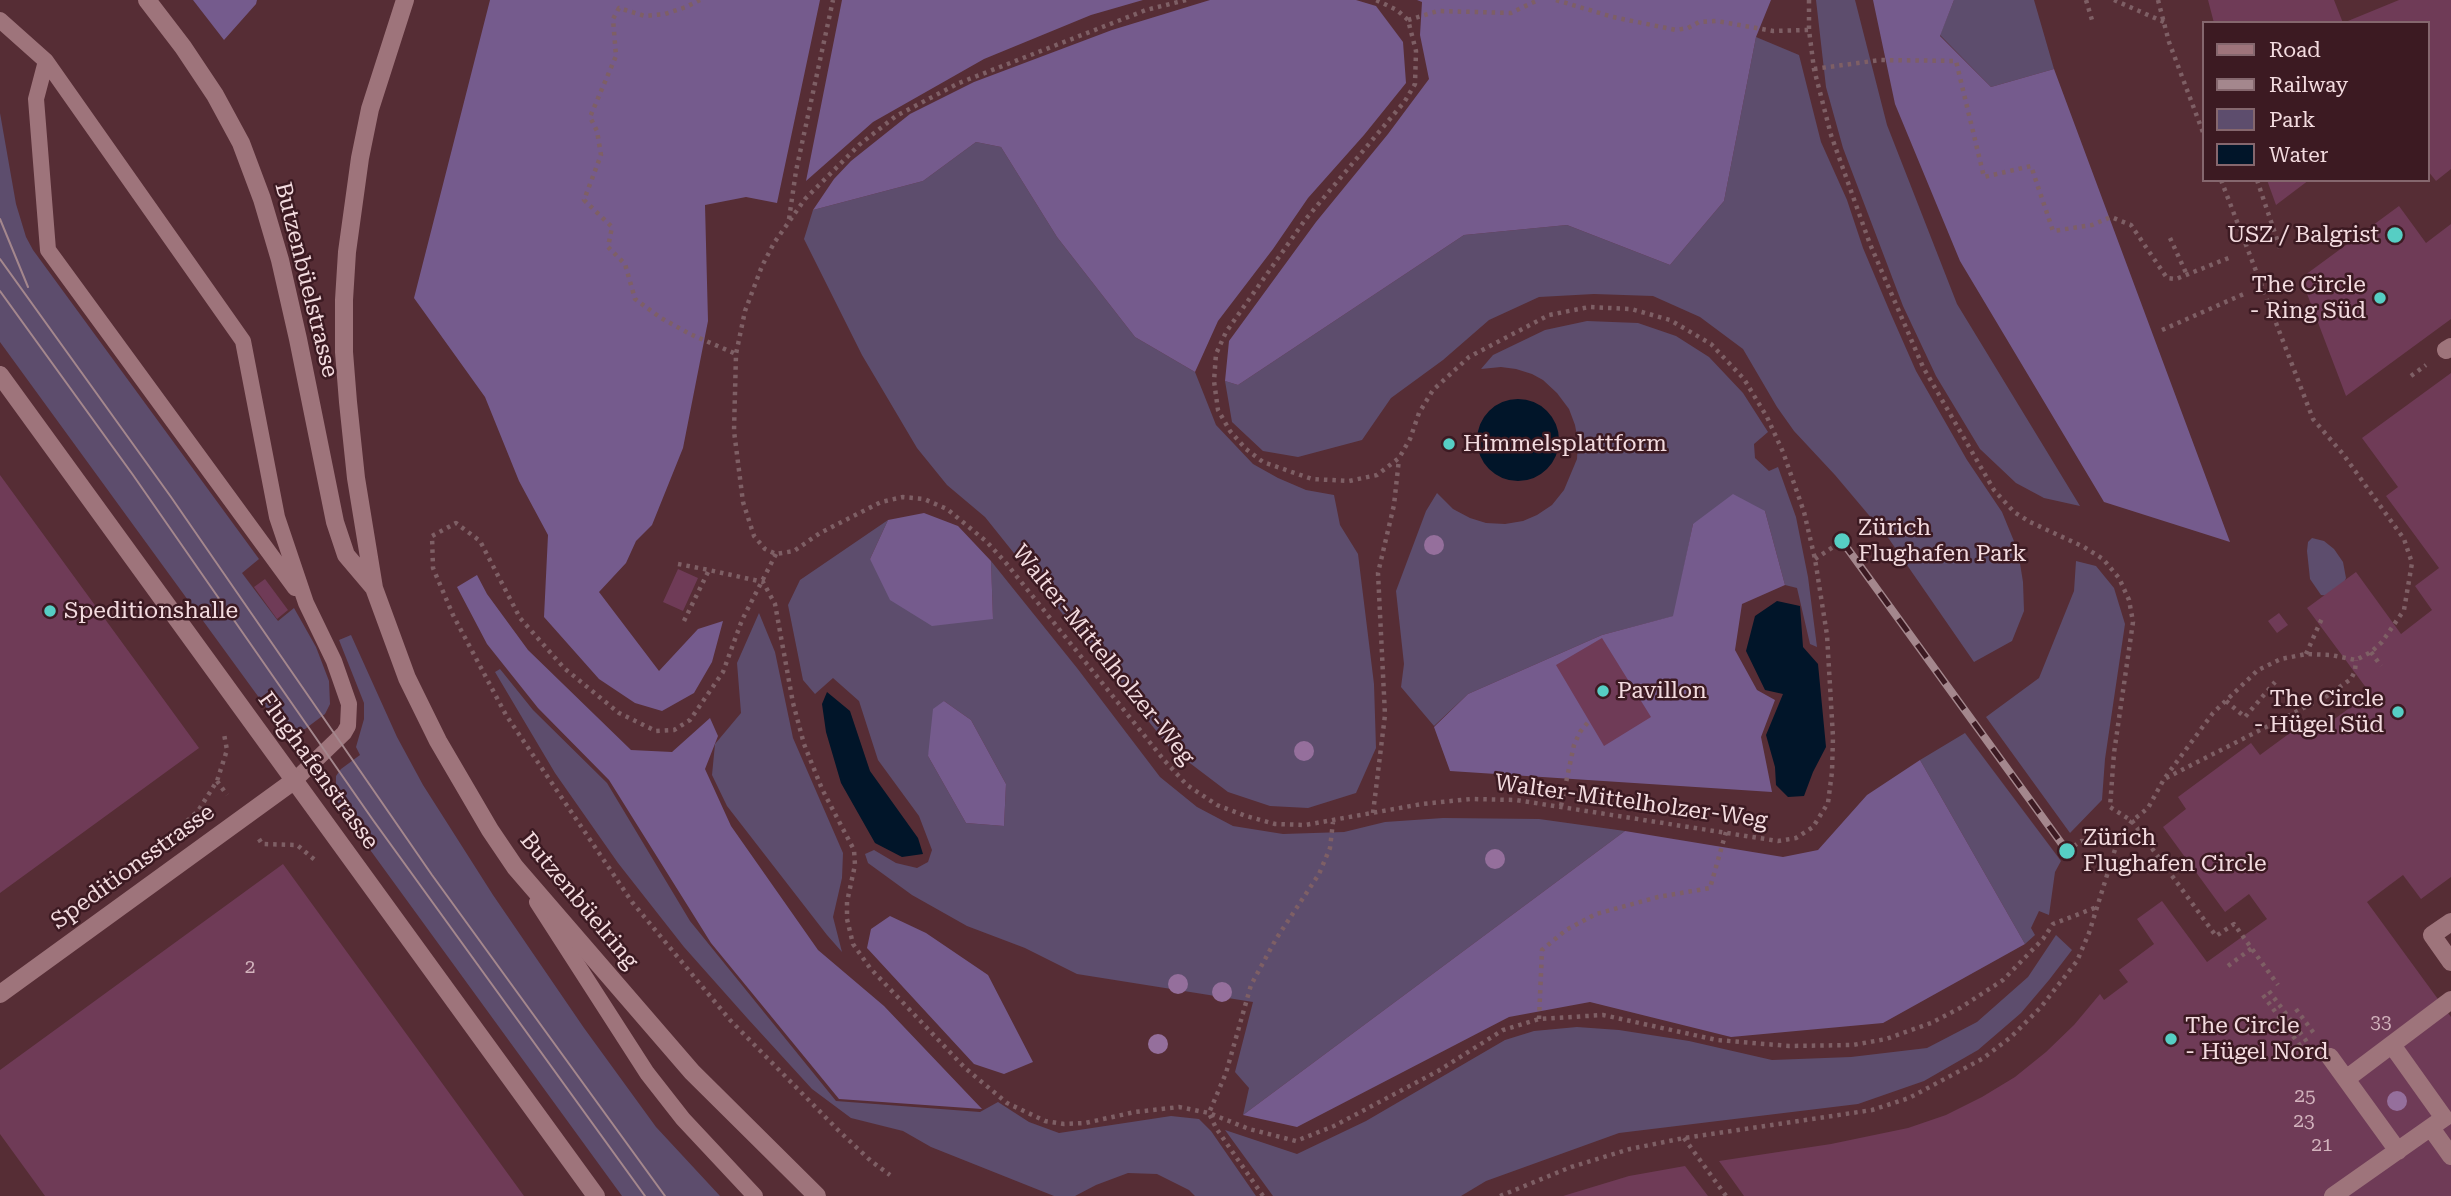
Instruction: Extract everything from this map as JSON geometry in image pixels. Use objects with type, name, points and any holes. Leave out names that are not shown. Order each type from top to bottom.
[{"type":"main road","name":"Butzenbüelstrasse","points":[[147,0],[183,47],[241,143],[262,199],[280,260],[335,522],[346,555],[374,588]]},
{"type":"main road","points":[[374,588],[356,478],[348,402],[344,352],[345,276],[353,204],[370,109],[405,0]]},
{"type":"main road","name":"Flughafenstrasse","points":[[0,375],[596,1196]]},
{"type":"main road","name":"Butzenbüelring","points":[[374,588],[407,678],[438,741],[515,867],[692,1072],[817,1196]]},
{"type":"main road","name":"Speditionsstrasse","points":[[0,993],[295,780]]},
{"type":"main road","points":[[2451,922],[2432,935],[2451,962]]},
{"type":"main road","points":[[2346,1079],[2447,1003]]},
{"type":"main road","points":[[2333,1196],[2444,1118],[2392,1045]]},
{"type":"main road","points":[[2322,1054],[2346,1079],[2398,1151]]},
{"type":"main road","points":[[2431,1128],[2451,1156]]},
{"type":"lane","points":[[0,20],[46,61],[243,341],[276,517],[306,603],[344,684],[349,716],[344,733],[295,780]]},
{"type":"lane","points":[[46,61],[36,99],[48,250],[306,603]]},
{"type":"lane","points":[[515,867],[648,1073],[691,1128],[755,1196]]},
{"type":"path","points":[[700,0],[676,11],[645,16],[619,8],[613,19],[616,56],[590,117],[597,131],[601,156],[584,200],[612,227],[608,247],[625,264],[635,299],[690,334],[736,354]]},
{"type":"path","points":[[789,221],[796,171],[833,0]]},
{"type":"path","points":[[890,1175],[847,1139],[730,1020],[632,902],[506,715],[453,615],[433,568],[432,536],[456,523],[480,541],[520,618],[564,668],[619,713],[656,731],[674,730],[690,720],[723,672],[742,620],[776,554],[765,548],[754,536],[743,502],[734,431],[736,354],[745,311],[758,277],[774,243],[789,221],[805,199],[851,153],[896,116],[960,83],[1146,10],[1186,0]]},
{"type":"path","points":[[1376,0],[1397,10],[1408,20],[1416,51],[1415,84],[1405,101],[1305,220],[1226,332],[1216,354],[1214,381],[1218,410],[1230,431],[1246,449],[1263,462],[1281,470],[1312,479],[1349,481],[1377,475],[1399,458]]},
{"type":"path","points":[[1408,20],[1438,11],[1511,13],[1538,0]]},
{"type":"path","points":[[1556,0],[1613,17],[1676,30],[1699,22],[1717,20],[1773,31],[1809,30]]},
{"type":"path","points":[[1809,0],[1809,30],[1814,69],[1831,135],[1896,309],[1923,367],[1994,490],[2014,512],[2103,559],[2119,579],[2129,600],[2133,622],[2109,807],[2132,821],[2216,936],[2234,924],[2278,985]]},
{"type":"path","points":[[2086,0],[2092,20]]},
{"type":"path","points":[[2113,0],[2164,22]]},
{"type":"path","points":[[2158,0],[2169,42],[2202,130]]},
{"type":"path","points":[[1814,69],[1880,60],[1956,61],[1984,177],[2031,166],[2053,231],[2092,225],[2111,217],[2131,225],[2167,278],[2176,279],[2231,257]]},
{"type":"path","points":[[1500,1196],[1571,1167],[1630,1149],[1872,1110],[1909,1098],[1982,1059],[2001,1045],[2040,1007],[2077,961],[2117,843],[2132,821],[2148,808],[2186,747],[2226,701],[2259,670],[2281,659],[2306,654],[2356,660],[2382,642],[2404,610],[2412,563],[2404,540],[2343,454],[2313,419],[2222,182]]},
{"type":"path","points":[[2258,182],[2280,248]]},
{"type":"path","points":[[2170,238],[2187,275]]},
{"type":"path","points":[[2162,330],[2246,293]]},
{"type":"path","name":"Walter-Mittelholzer-Weg","points":[[776,554],[794,551],[820,533],[881,502],[903,497],[925,499],[947,509],[987,542],[1006,563],[1164,760],[1188,785],[1217,805],[1255,819],[1275,824],[1305,825],[1422,804],[1471,799],[1516,800],[1561,806],[1778,841],[1796,838],[1813,827],[1828,803],[1833,737],[1827,635],[1815,559],[1804,512],[1783,452],[1744,379],[1711,344],[1670,320],[1631,309],[1590,307],[1549,315],[1469,357],[1433,390],[1419,413],[1410,439],[1399,458]]},
{"type":"path","points":[[1433,390],[1439,396]]},
{"type":"path","points":[[1373,813],[1385,715],[1378,573],[1394,505],[1399,458]]},
{"type":"path","points":[[1815,559],[1842,541]]},
{"type":"path","points":[[678,564],[763,582],[775,604],[793,703],[804,744],[822,789],[854,850],[855,864],[846,919],[853,944],[870,968],[965,1068],[1007,1103],[1045,1121],[1084,1123],[1135,1112],[1179,1107],[1209,1113],[1249,1129],[1297,1141],[1334,1126],[1438,1071],[1503,1030],[1539,1018],[1603,1015],[1717,1040],[1789,1046],[1853,1045],[1886,1040],[1931,1023],[1960,1008],[2003,980],[2043,939],[2053,924],[2097,906]]},
{"type":"path","points":[[684,621],[709,570]]},
{"type":"path","points":[[2306,654],[2323,616]]},
{"type":"path","points":[[2371,652],[2381,666]]},
{"type":"path","points":[[2164,779],[2328,696],[2351,679],[2356,660]]},
{"type":"path","points":[[2226,701],[2245,718],[2275,682]]},
{"type":"path","points":[[1561,806],[1574,745],[1589,721]]},
{"type":"path","points":[[1263,1196],[1216,1128],[1209,1113],[1226,1073],[1251,985],[1276,939],[1319,874],[1332,837],[1333,821]]},
{"type":"path","points":[[1539,1018],[1542,950],[1566,930],[1596,914],[1658,897],[1710,888],[1726,832]]},
{"type":"path","points":[[2067,851],[2081,841],[2117,843]]},
{"type":"path","points":[[2228,966],[2252,948]]},
{"type":"path","points":[[2269,991],[2322,1054]]},
{"type":"path","points":[[2263,995],[2308,1056]]},
{"type":"path","points":[[1684,1139],[1726,1196]]},
{"type":"shaded area","points":[[0,0],[2451,0],[2451,1196],[0,1196]]},
{"type":"shaded area","points":[[193,0],[257,0],[224,40]]},
{"type":"shaded area","points":[[490,0],[820,0],[777,203],[746,197],[705,205],[708,321],[683,448],[652,525],[636,541],[626,563],[599,592],[659,671],[698,629],[723,621],[712,662],[694,693],[662,711],[635,703],[599,679],[544,617],[548,535],[519,481],[485,397],[414,298]]},
{"type":"shaded area","points":[[842,0],[1143,0],[1091,15],[984,59],[873,122],[806,181]]},
{"type":"shaded area","points":[[1210,0],[1356,0],[1376,6],[1403,42],[1406,83],[1308,198],[1218,321],[1195,372],[1135,337],[1057,237],[1001,147],[976,142],[923,181],[813,210],[834,179],[851,161],[910,114],[974,82],[1112,30]]},
{"type":"shaded area","points":[[1417,0],[1771,0],[1756,37],[1724,201],[1670,265],[1567,225],[1464,235],[1238,385],[1225,381],[1229,341],[1316,222],[1429,79],[1420,35],[1422,2]]},
{"type":"shaded area","points":[[1873,0],[1954,0],[1940,36],[1991,87],[2054,69],[2230,542],[2104,502],[1960,261],[1895,104]]},
{"type":"shaded area","points":[[1733,494],[1765,511],[1785,585],[1742,604],[1735,650],[1757,690],[1775,700],[1761,737],[1772,792],[1450,771],[1434,727],[1468,694],[1602,635],[1673,616],[1693,524]]},
{"type":"shaded area","points":[[924,513],[958,526],[991,561],[993,619],[932,626],[890,600],[870,559],[888,520]]},
{"type":"shaded area","points":[[477,575],[487,594],[528,650],[631,750],[672,752],[710,718],[718,736],[705,769],[731,826],[818,950],[884,1006],[982,1109],[839,1099],[711,943],[609,780],[538,708],[487,644],[457,587]]},
{"type":"shaded area","points":[[944,701],[971,720],[1006,784],[1004,826],[966,823],[928,756],[933,709]]},
{"type":"shaded area","points":[[1920,760],[2025,944],[1883,1023],[1731,1037],[1590,1002],[1509,1017],[1297,1127],[1243,1115],[1625,831],[1783,857],[1818,850],[1867,795]]},
{"type":"shaded area","points":[[890,916],[926,933],[988,975],[1033,1062],[1004,1074],[974,1064],[867,948],[871,929]]},
{"type":"green space","points":[[1816,0],[1855,0],[1887,125],[1957,304],[2080,506],[2044,498],[2016,483],[1980,449],[1936,376],[1903,306],[1843,148],[1826,87]]},
{"type":"green space","points":[[1954,0],[2034,0],[2054,69],[1991,87],[1940,35]]},
{"type":"green space","points":[[1756,37],[1799,55],[1821,142],[1916,371],[1967,460],[2002,512],[2018,551],[2024,611],[2012,641],[1974,662],[1889,539],[1794,431],[1743,349],[1700,317],[1653,296],[1594,294],[1539,297],[1489,320],[1443,360],[1391,398],[1362,440],[1298,457],[1263,451],[1232,422],[1225,381],[1238,385],[1464,235],[1567,225],[1670,265],[1724,201]]},
{"type":"green space","points":[[0,113],[16,204],[33,250],[259,559],[242,573],[278,621],[294,608],[316,647],[329,681],[330,704],[325,714],[305,729],[296,729],[275,718],[268,710],[0,342]]},
{"type":"green space","points":[[976,142],[1001,147],[1057,237],[1135,337],[1195,372],[1216,425],[1253,464],[1306,490],[1334,495],[1340,525],[1358,554],[1374,684],[1376,748],[1356,793],[1308,808],[1270,806],[1228,792],[1170,748],[985,517],[947,485],[917,448],[862,355],[804,239],[813,210],[923,181]]},
{"type":"green space","points":[[1587,321],[1638,323],[1676,336],[1709,357],[1743,393],[1768,432],[1754,444],[1755,458],[1769,471],[1778,467],[1796,517],[1808,577],[1817,647],[1810,644],[1797,588],[1785,585],[1765,511],[1693,524],[1674,616],[1602,635],[1468,694],[1434,726],[1401,687],[1404,664],[1396,591],[1426,511],[1437,493],[1453,509],[1486,523],[1523,521],[1552,505],[1564,490],[1577,459],[1578,441],[1569,409],[1557,393],[1532,374],[1501,367],[1481,369],[1493,355],[1545,330]]},
{"type":"green space","points":[[888,520],[870,559],[993,619],[991,561],[1160,777],[1197,807],[1233,826],[1283,834],[1344,832],[1385,822],[1443,818],[1539,819],[1625,831],[1243,1115],[1249,1088],[1235,1072],[1253,1002],[1077,974],[1025,948],[967,926],[912,895],[868,863],[865,854],[874,850],[896,863],[917,868],[928,862],[932,850],[919,816],[878,760],[859,701],[833,678],[815,694],[803,680],[788,605],[800,580]],"holes":[[[944,701],[971,720],[1006,784],[1004,826],[966,823],[928,756]]]},
{"type":"green space","points":[[2312,538],[2324,541],[2343,562],[2346,578],[2343,585],[2331,596],[2321,595],[2310,579],[2307,551],[2308,542]]},
{"type":"green space","points":[[2076,561],[2096,566],[2114,588],[2125,624],[2105,759],[2102,800],[2070,833],[1986,717],[2039,678],[2074,591]]},
{"type":"green space","points":[[759,613],[775,652],[793,738],[843,853],[842,878],[833,917],[842,952],[727,806],[712,775],[715,744],[741,713],[737,663]]},
{"type":"green space","points":[[351,635],[397,737],[423,785],[493,895],[656,1127],[720,1196],[622,1196],[344,814],[336,798],[336,776],[360,755],[356,747],[364,719],[364,703],[339,640]]},
{"type":"green space","points":[[500,669],[533,710],[607,783],[690,921],[836,1101],[980,1112],[998,1102],[1029,1122],[1059,1133],[1171,1116],[1199,1119],[1211,1131],[1256,1196],[1195,1196],[1189,1190],[1157,1174],[1128,1173],[1075,1196],[1054,1196],[931,1147],[903,1131],[851,1118],[812,1089],[748,1019],[684,947],[618,863],[555,773],[495,672]]},
{"type":"green space","points":[[1965,733],[2061,861],[2055,872],[2049,915],[2039,911],[2031,928],[2035,935],[2025,944],[1920,760]]},
{"type":"green space","points":[[2056,935],[2072,950],[2021,1013],[1978,1050],[1924,1081],[1858,1104],[1619,1133],[1486,1181],[1461,1196],[1273,1196],[1225,1130],[1297,1154],[1366,1121],[1505,1040],[1534,1031],[1577,1027],[1619,1030],[1689,1041],[1772,1060],[1851,1057],[1927,1048],[1977,1022],[2028,977]]},
{"type":"water","points":[[1518,399],[1534,402],[1547,411],[1556,424],[1559,440],[1556,456],[1547,469],[1534,478],[1518,481],[1502,478],[1489,469],[1480,456],[1477,440],[1480,424],[1489,411],[1502,402]]},
{"type":"water","points":[[1777,601],[1800,606],[1803,647],[1818,664],[1826,747],[1804,796],[1788,797],[1776,785],[1775,767],[1766,735],[1783,694],[1765,690],[1746,651],[1755,616]]},
{"type":"water","points":[[827,692],[850,711],[870,771],[918,838],[923,854],[902,857],[875,843],[841,783],[826,732],[822,704]]},
{"type":"building","points":[[2208,0],[2334,0],[2342,21],[2213,21]]},
{"type":"building","points":[[2399,0],[2451,0],[2451,169],[2436,181],[2430,174],[2430,21],[2348,21]]},
{"type":"building","points":[[2268,182],[2306,182],[2276,205]]},
{"type":"building","name":"The Circle - Ring Süd","points":[[2399,206],[2426,243],[2451,224],[2451,319],[2346,396],[2301,278]]},
{"type":"building","points":[[2451,373],[2451,877],[2421,899],[2403,875],[2367,902],[2451,1017],[2451,1196],[1744,1196],[1719,1161],[1831,1144],[1908,1128],[1946,1115],[2015,1077],[2074,1025],[2100,994],[2104,1000],[2128,982],[2119,970],[2154,944],[2137,919],[2162,901],[2207,962],[2267,919],[2249,894],[2225,912],[2163,827],[2186,809],[2178,797],[2251,743],[2260,755],[2309,719],[2318,731],[2370,693],[2307,608],[2356,572],[2401,634],[2432,610],[2415,586],[2439,568],[2386,496],[2398,487],[2362,438]]},
{"type":"building","name":"Speditionshalle","points":[[0,475],[199,748],[0,893]]},
{"type":"building","points":[[678,569],[698,578],[683,611],[663,602]]},
{"type":"building","points":[[265,579],[288,610],[277,619],[254,587]]},
{"type":"building","points":[[2279,613],[2288,625],[2277,633],[2268,621]]},
{"type":"building","name":"Pavillon","points":[[1602,638],[1651,717],[1604,746],[1556,665]]},
{"type":"building","points":[[283,864],[524,1196],[45,1196],[0,1134],[0,1070]]},
{"type":"building","points":[[1685,1166],[1708,1196],[1563,1196],[1629,1176]]},
{"type":"tram line","points":[[0,219],[28,287]]},
{"type":"tram line","points":[[0,259],[171,497],[432,875],[665,1196]]},
{"type":"tram line","points":[[0,291],[133,475],[373,820],[645,1196]]},
{"type":"railway","points":[[1842,541],[2067,851]]},
{"type":"place","name":"USZ / Balgrist","points":[[2395,235]]},
{"type":"place","name":"The Circle - Ring Süd","points":[[2380,298]]},
{"type":"place","name":"Himmelsplattform","points":[[1449,444]]},
{"type":"place","name":"Zürich Flughafen Park","points":[[1842,541]]},
{"type":"place","name":"Speditionshalle","points":[[50,611]]},
{"type":"place","name":"Pavillon","points":[[1603,691]]},
{"type":"place","name":"The Circle - Hügel Süd","points":[[2398,712]]},
{"type":"place","name":"Zürich Flughafen Circle","points":[[2067,851]]},
{"type":"place","name":"The Circle - Hügel Nord","points":[[2171,1039]]}]
